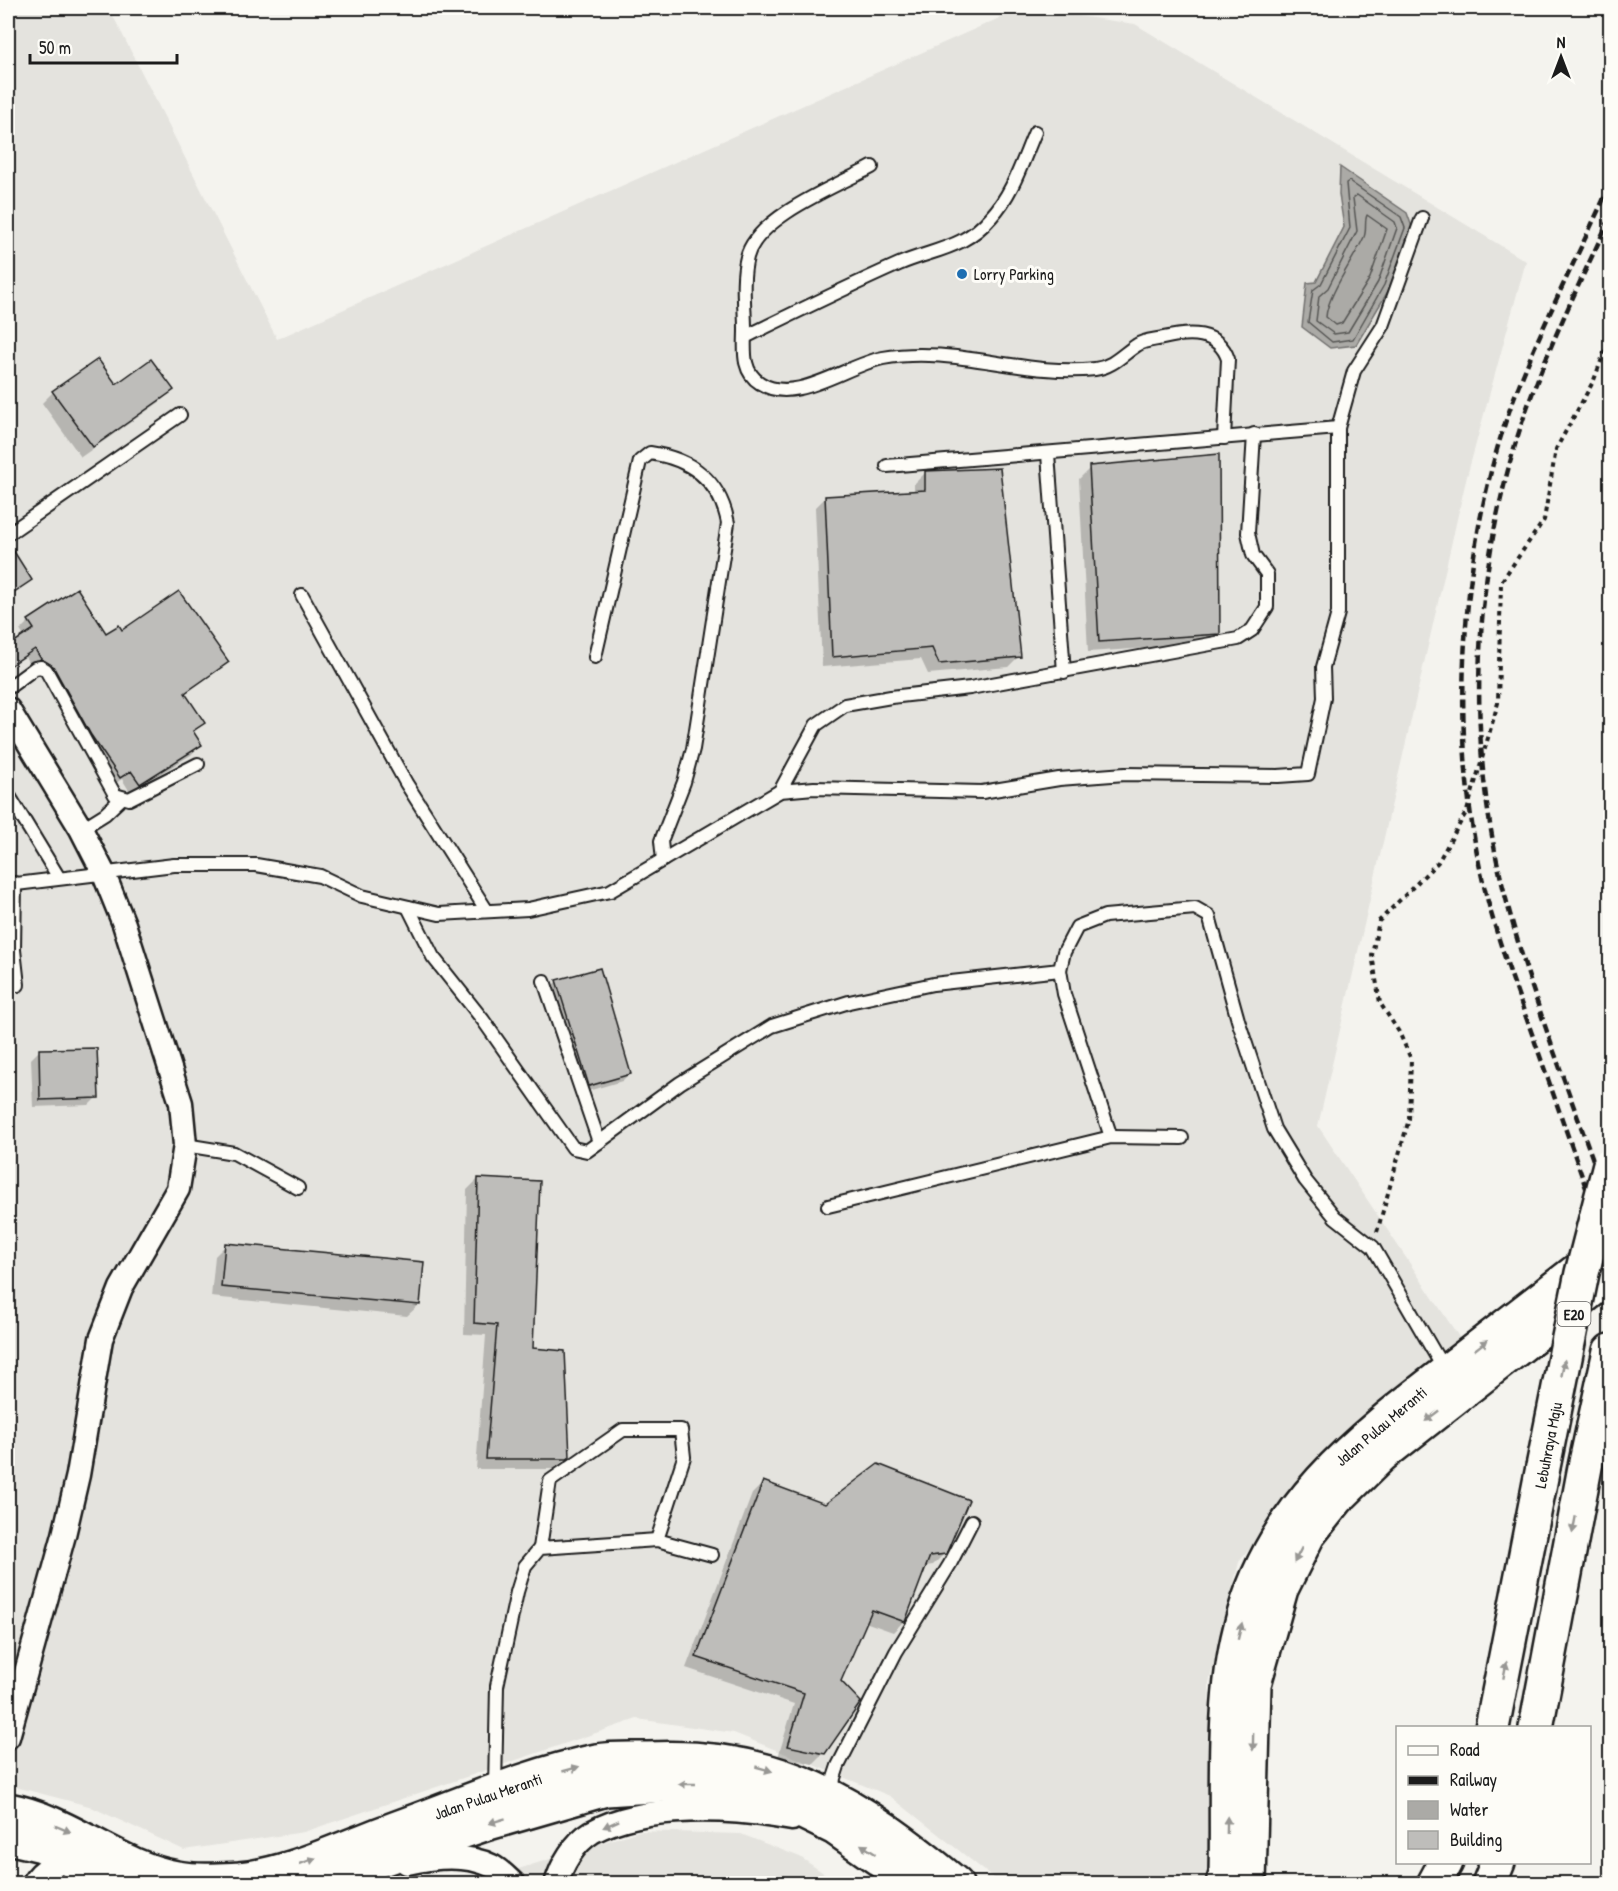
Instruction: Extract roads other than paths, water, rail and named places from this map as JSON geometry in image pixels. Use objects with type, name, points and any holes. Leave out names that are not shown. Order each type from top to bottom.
[{"type":"main road","name":"Lebuhraya Maju","points":[[1492,1726],[1582,1274],[1611,1164]]},
{"type":"main road","name":"Jalan Pulau Meranti","points":[[1223,1884],[1226,1874],[1230,1681],[1240,1629],[1258,1574],[1288,1522],[1316,1483],[1366,1434],[1611,1245]]},
{"type":"main road","name":"Jalan Pulau Meranti","points":[[1249,1884],[1254,1684],[1281,1589],[1308,1535],[1337,1499],[1382,1455],[1611,1276]]},
{"type":"main road","points":[[1536,1726],[1585,1467],[1611,1351]]},
{"type":"main road","name":"Jalan Pulau Meranti","points":[[8,1810],[61,1827],[146,1869],[179,1879],[240,1879],[290,1867],[495,1790],[599,1761],[683,1757],[747,1765],[800,1780],[915,1884]]},
{"type":"main road","name":"Jalan Pulau Meranti","points":[[315,1882],[485,1824],[606,1789],[713,1784],[790,1806],[871,1819],[956,1884]]},
{"type":"main road","points":[[8,1837],[42,1845],[74,1860],[115,1884]]},
{"type":"main road","points":[[1434,1884],[1445,1864]]},
{"type":"main road","points":[[1489,1884],[1498,1864]]},
{"type":"street","points":[[8,709],[81,829],[103,872],[124,924],[181,1103],[185,1145],[178,1189],[121,1288],[101,1339],[78,1475],[64,1535],[8,1737]]},
{"type":"street","points":[[556,1884],[569,1853],[590,1833],[619,1820],[659,1813],[713,1812],[778,1817],[833,1812]]},
{"type":"street","points":[[315,1882],[376,1871],[426,1858],[467,1858],[492,1866],[514,1884]]},
{"type":"street","points":[[33,1884],[37,1876],[54,1863],[74,1860]]},
{"type":"lane","points":[[745,337],[902,263],[953,247],[970,237],[990,219],[1008,196],[1035,132]]},
{"type":"lane","points":[[872,167],[772,221],[756,237],[747,257],[745,337],[745,365],[756,380],[771,390],[795,390],[882,359],[910,355],[1063,371],[1097,369],[1110,366],[1139,343],[1181,334],[1199,334],[1215,340],[1224,348],[1228,359],[1224,438]]},
{"type":"lane","points":[[18,985],[11,884],[174,865],[256,865],[320,876],[362,896],[439,914],[528,909],[610,891],[780,791],[814,788],[982,792],[1059,779],[1125,774],[1278,776],[1308,774],[1324,698],[1323,667],[1338,613],[1338,428],[1354,371],[1383,326],[1422,218]]},
{"type":"lane","points":[[8,534],[180,415]]},
{"type":"lane","points":[[887,466],[1338,428]]},
{"type":"lane","points":[[780,791],[816,725],[845,705],[970,688],[1064,672],[1238,639],[1252,630],[1267,607],[1267,574],[1253,555],[1248,533],[1254,434]]},
{"type":"lane","points":[[595,657],[640,461],[650,453],[662,455],[705,475],[717,489],[728,523],[693,749],[684,782],[661,841],[663,860]]},
{"type":"lane","points":[[1048,454],[1064,672]]},
{"type":"lane","points":[[302,596],[406,783],[487,911]]},
{"type":"lane","points":[[8,688],[35,668],[41,667],[46,670],[116,795],[122,798],[129,799],[198,764]]},
{"type":"lane","points":[[8,794],[59,878]]},
{"type":"lane","points":[[81,829],[105,814],[122,798]]},
{"type":"lane","points":[[408,907],[433,957],[483,1020],[573,1148],[587,1151],[680,1083],[772,1026],[849,1002],[933,984],[1060,970]]},
{"type":"lane","points":[[1111,1137],[1065,994],[1060,970],[1064,952],[1077,927],[1105,916],[1195,908],[1209,916],[1238,1020],[1274,1129],[1305,1180],[1335,1217],[1373,1247],[1445,1372]]},
{"type":"lane","points":[[544,981],[599,1142]]},
{"type":"lane","points":[[828,1206],[1111,1137],[1182,1138]]},
{"type":"lane","points":[[185,1145],[234,1153],[297,1188]]},
{"type":"lane","points":[[495,1790],[497,1686],[517,1592],[525,1566],[540,1548],[550,1481],[623,1430],[681,1430],[684,1457],[657,1540]]},
{"type":"lane","points":[[833,1812],[834,1778],[838,1766],[896,1652],[950,1564],[972,1521]]},
{"type":"lane","points":[[540,1548],[657,1540],[712,1555]]},
{"type":"water","points":[[1340,167],[1407,213],[1412,227],[1390,288],[1356,345],[1330,348],[1302,327],[1307,283],[1316,282],[1344,227],[1339,194]]},
{"type":"railway","points":[[1610,185],[1534,350],[1511,406],[1493,462],[1470,583],[1463,710],[1466,772],[1473,833],[1490,910],[1610,1258]]},
{"type":"railway","points":[[1610,218],[1546,360],[1527,408],[1509,466],[1495,524],[1486,584],[1480,644],[1479,704],[1482,764],[1490,824],[1502,883],[1538,1006],[1610,1208]]},
{"type":"place","name":"Lorry Parking","points":[[962,274]]}]
